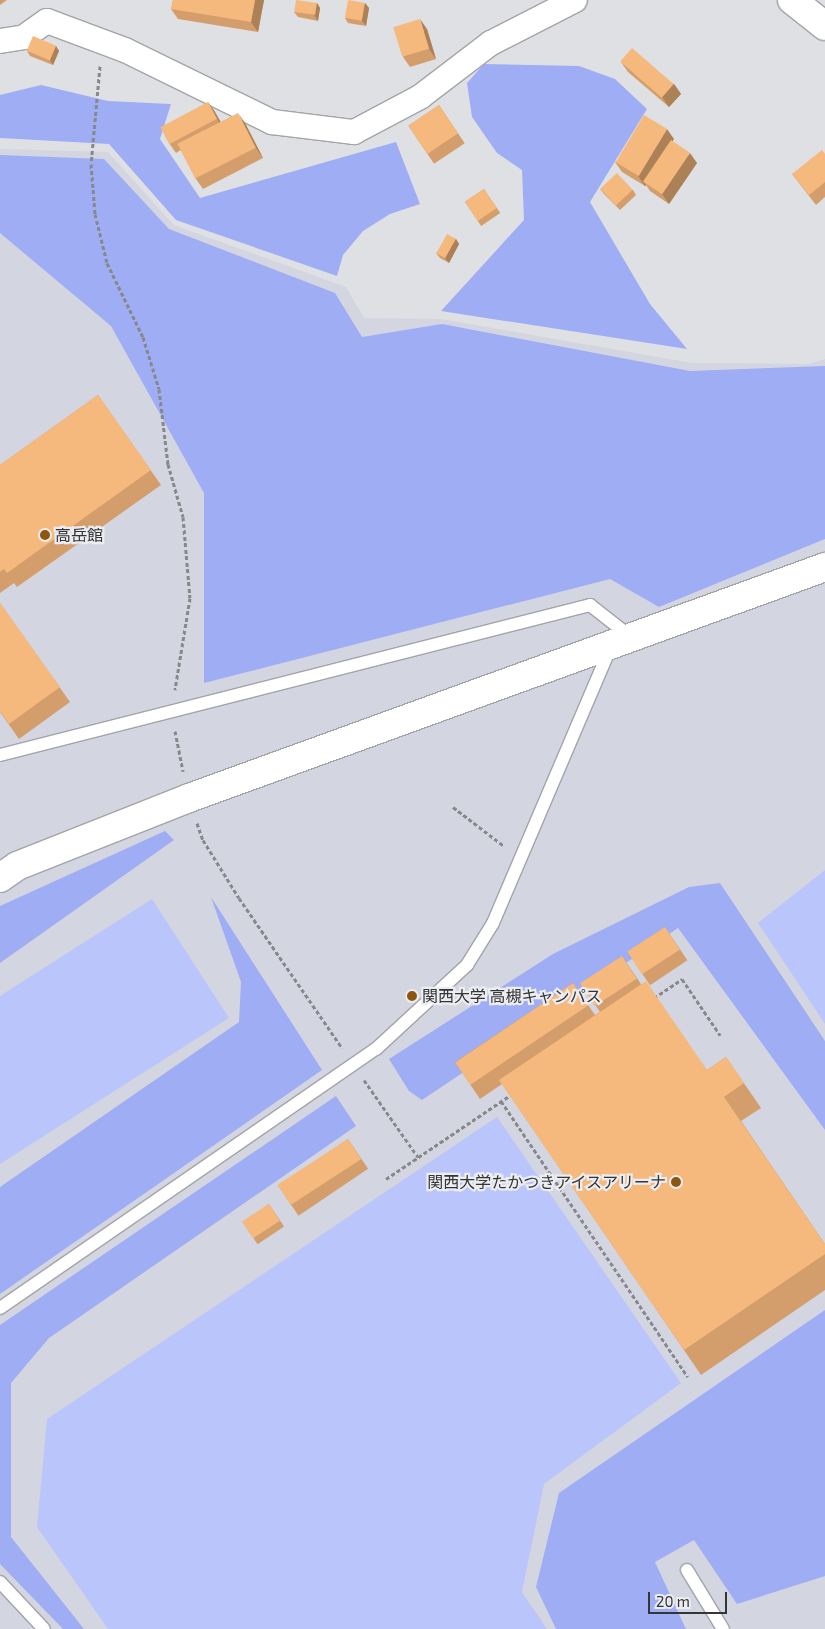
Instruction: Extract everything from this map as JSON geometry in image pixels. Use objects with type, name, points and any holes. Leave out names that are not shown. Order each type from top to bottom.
[{"type":"street","points":[[0,41],[24,37],[47,21],[102,43],[272,122],[354,132],[420,97],[490,43],[576,0]]},
{"type":"street","points":[[792,0],[825,26]]},
{"type":"street","points":[[0,878],[17,866],[189,798],[825,567]]},
{"type":"lane","points":[[0,755],[171,714],[590,605],[622,640],[520,858],[493,923],[467,965],[427,1006],[354,1064],[0,1308]]},
{"type":"lane","points":[[687,1570],[723,1629]]},
{"type":"lane","points":[[0,1582],[44,1629]]},
{"type":"path","points":[[102,43],[91,164],[95,214],[107,263],[143,337],[159,389],[168,464],[183,517],[190,598],[171,714],[189,798],[203,840],[418,1157]]},
{"type":"path","points":[[453,807],[520,858]]},
{"type":"path","points":[[649,1001],[682,979],[720,1035]]},
{"type":"path","points":[[386,1179],[518,1090]]},
{"type":"path","points":[[501,1102],[688,1377]]},
{"type":"shaded area","points":[[484,64],[579,66],[615,79],[647,109],[590,202],[650,304],[687,349],[441,311],[524,220],[522,170],[497,153],[472,117],[467,83]]},
{"type":"shaded area","points":[[41,85],[108,101],[171,104],[160,139],[200,198],[396,142],[420,204],[390,214],[363,231],[343,255],[337,276],[176,220],[109,144],[0,138],[0,95]]},
{"type":"shaded area","name":"関西大学 高槻キャンパス","points":[[0,149],[108,152],[174,225],[346,287],[364,318],[441,319],[692,363],[808,364],[825,359],[825,1629],[0,1629]]},
{"type":"shaded area","points":[[0,155],[104,159],[169,229],[335,293],[362,337],[442,324],[690,371],[825,366],[825,539],[659,607],[610,579],[204,683],[204,493],[111,326],[0,233]]},
{"type":"shaded area","points":[[165,831],[174,840],[0,963],[0,906]]},
{"type":"shaded area","points":[[825,870],[825,1024],[758,923]]},
{"type":"shaded area","points":[[720,883],[825,1041],[825,1130],[678,928],[422,1100],[409,1091],[389,1059],[553,954],[689,887]]},
{"type":"shaded area","points":[[211,897],[322,1070],[0,1294],[0,1187],[239,1022],[241,982]]},
{"type":"shaded area","points":[[152,899],[229,1018],[0,1164],[0,996]]},
{"type":"shaded area","points":[[336,1096],[356,1126],[49,1338],[11,1383],[11,1537],[84,1629],[63,1629],[0,1564],[0,1325]]},
{"type":"shaded area","points":[[497,1117],[681,1383],[544,1484],[522,1592],[547,1629],[108,1629],[37,1527],[47,1419]]},
{"type":"shaded area","points":[[825,1310],[825,1576],[737,1604],[694,1540],[655,1562],[686,1629],[556,1629],[536,1587],[559,1493]]},
{"type":"building","points":[[173,0],[255,0],[251,22],[171,9]]},
{"type":"building","points":[[296,0],[317,3],[315,15],[294,12]]},
{"type":"building","points":[[348,0],[365,3],[362,21],[345,18]]},
{"type":"building","points":[[420,19],[429,49],[402,57],[393,27]]},
{"type":"building","points":[[33,36],[56,46],[50,60],[27,51]]},
{"type":"building","points":[[632,48],[674,84],[662,98],[620,62]]},
{"type":"building","points":[[208,102],[217,119],[169,144],[160,127]]},
{"type":"building","points":[[439,105],[458,133],[427,154],[408,126]]},
{"type":"building","points":[[238,113],[256,148],[195,179],[177,144]]},
{"type":"building","points":[[644,115],[667,129],[639,176],[616,162]]},
{"type":"building","points":[[671,140],[690,153],[662,194],[643,181]]},
{"type":"building","points":[[822,150],[825,154],[825,182],[809,195],[792,174]]},
{"type":"building","points":[[617,173],[633,190],[616,206],[600,189]]},
{"type":"building","points":[[484,189],[497,208],[478,221],[465,202]]},
{"type":"building","points":[[447,234],[456,239],[445,258],[436,253]]},
{"type":"building","name":"高岳館","points":[[98,395],[151,470],[7,573],[4,569],[0,572],[0,465]]},
{"type":"building","points":[[0,603],[60,687],[9,724],[0,711]]},
{"type":"building","points":[[665,927],[680,950],[642,974],[627,952]]},
{"type":"building","points":[[622,956],[637,979],[595,1006],[580,983]]},
{"type":"building","name":"関西大学たかつきアイスアリーナ","points":[[646,981],[707,1070],[726,1057],[744,1083],[724,1097],[825,1244],[825,1254],[684,1350],[499,1080]]},
{"type":"building","points":[[573,983],[588,1005],[470,1085],[455,1062]]},
{"type":"building","points":[[348,1139],[361,1159],[291,1205],[278,1185]]},
{"type":"building","points":[[269,1204],[280,1221],[253,1238],[242,1221]]},
{"type":"place","name":"高岳館","points":[[45,535]]},
{"type":"place","name":"関西大学 高槻キャンパス","points":[[412,996]]},
{"type":"place","name":"関西大学たかつきアイスアリーナ","points":[[676,1182]]}]
